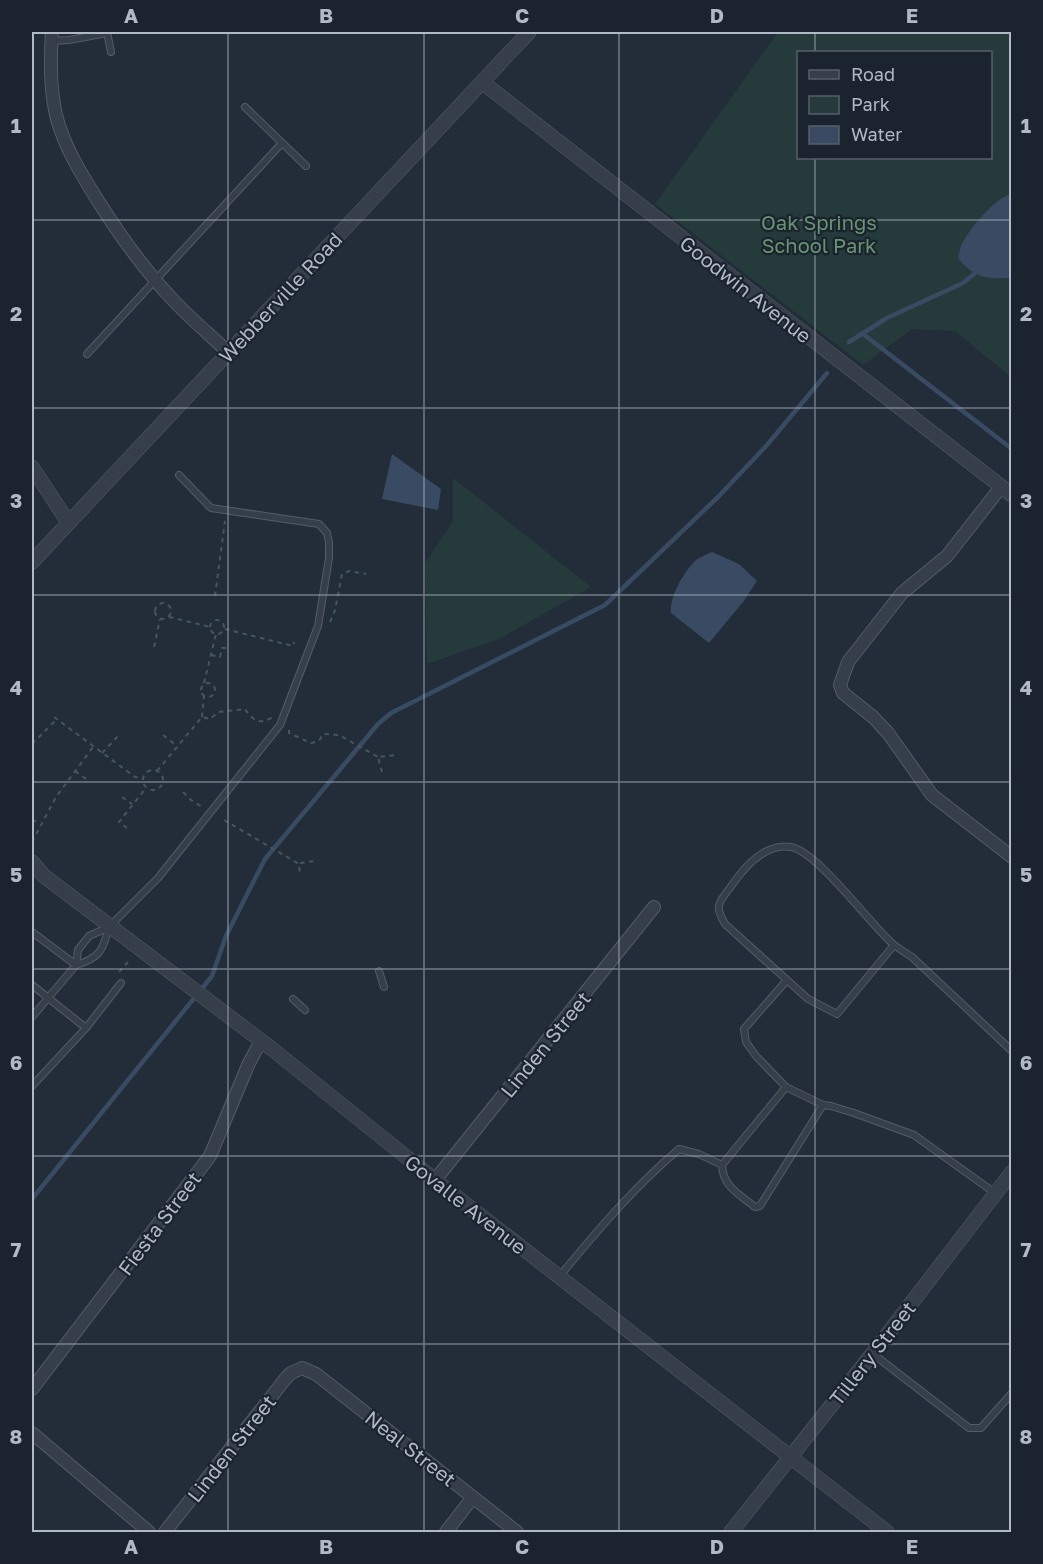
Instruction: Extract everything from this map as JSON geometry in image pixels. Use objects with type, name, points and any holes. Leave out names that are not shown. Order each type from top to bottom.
[{"type":"street","name":"Webberville Road","points":[[32,562],[529,32]]},
{"type":"street","points":[[52,36],[53,94],[60,130],[76,166],[121,236],[156,279],[175,302],[228,352]]},
{"type":"street","name":"Goodwin Avenue","points":[[482,82],[1006,491]]},
{"type":"street","points":[[32,467],[68,522]]},
{"type":"street","points":[[1006,491],[947,556],[902,593],[848,662],[840,685],[843,693],[873,717],[888,733],[932,795],[1011,857]]},
{"type":"street","name":"Govalle Avenue","points":[[32,862],[38,873],[261,1041],[887,1533]]},
{"type":"street","name":"Linden Street","points":[[435,1180],[654,908]]},
{"type":"street","name":"Fiesta Street","points":[[32,1389],[210,1156],[249,1063],[261,1041]]},
{"type":"street","name":"Tillery Street","points":[[731,1533],[1003,1189],[1011,1172]]},
{"type":"street","name":"Linden Street","points":[[165,1533],[286,1378],[302,1368]]},
{"type":"street","name":"Neal Street","points":[[302,1368],[316,1374],[517,1533]]},
{"type":"street","points":[[32,1433],[149,1533]]},
{"type":"street","points":[[446,1533],[473,1497]]},
{"type":"lane","points":[[52,36],[69,40],[107,32],[111,52]]},
{"type":"lane","points":[[245,107],[306,166]]},
{"type":"lane","points":[[87,354],[282,143]]},
{"type":"lane","points":[[32,1017],[76,965],[78,950],[90,936],[109,927],[158,878],[280,725],[318,626],[329,558],[327,532],[319,524],[211,508],[179,475]]},
{"type":"lane","points":[[894,945],[837,1014],[808,999],[725,924],[718,913],[718,905],[737,877],[763,852],[782,847],[793,848],[812,858],[894,945],[912,957],[1011,1051]]},
{"type":"lane","points":[[76,965],[92,961],[104,946],[109,927]]},
{"type":"lane","points":[[32,932],[76,965]]},
{"type":"lane","points":[[379,971],[384,987]]},
{"type":"lane","points":[[787,980],[744,1029],[746,1042],[756,1056],[786,1087],[823,1105],[843,1109],[914,1135],[1003,1189]]},
{"type":"lane","points":[[32,1086],[86,1028],[121,983]]},
{"type":"lane","points":[[32,985],[86,1028]]},
{"type":"lane","points":[[292,999],[305,1010]]},
{"type":"lane","points":[[786,1087],[722,1165],[723,1177],[730,1188],[755,1207],[760,1206],[823,1105]]},
{"type":"lane","points":[[559,1277],[612,1213],[679,1149],[699,1154],[722,1165]]},
{"type":"lane","points":[[873,1353],[969,1428],[981,1428],[1011,1393]]},
{"type":"path","points":[[215,596],[227,510]]},
{"type":"path","points":[[328,625],[335,610],[342,574],[349,571],[366,574]]},
{"type":"path","points":[[157,601],[155,614],[160,619]]},
{"type":"path","points":[[156,607],[161,604],[169,606],[171,611],[169,617]]},
{"type":"path","points":[[160,619],[169,617],[210,627]]},
{"type":"path","points":[[154,647],[160,619]]},
{"type":"path","points":[[221,619],[225,630],[216,634],[211,632],[210,627],[214,620],[221,619]]},
{"type":"path","points":[[225,630],[292,646],[294,642]]},
{"type":"path","points":[[157,771],[202,717],[204,696],[201,689],[216,634]]},
{"type":"path","points":[[211,655],[220,657],[222,648],[226,648]]},
{"type":"path","points":[[204,683],[211,684],[215,690],[211,696],[204,696]]},
{"type":"path","points":[[202,717],[210,719],[218,712],[245,709],[253,720],[259,722],[267,721],[274,714]]},
{"type":"path","points":[[32,744],[55,718],[135,777],[143,778]]},
{"type":"path","points":[[291,727],[288,733],[310,743],[319,741],[323,734],[339,735],[377,757],[397,755]]},
{"type":"path","points":[[102,753],[120,734]]},
{"type":"path","points":[[164,735],[177,747]]},
{"type":"path","points":[[32,842],[40,823],[93,747]]},
{"type":"path","points":[[377,757],[382,772]]},
{"type":"path","points":[[75,771],[88,782]]},
{"type":"path","points":[[143,778],[148,771],[157,771],[163,777],[164,784],[155,790],[146,788]]},
{"type":"path","points":[[143,778],[146,788]]},
{"type":"path","points":[[127,828],[119,822],[146,788]]},
{"type":"path","points":[[183,792],[197,805],[207,809]]},
{"type":"path","points":[[123,797],[132,805]]},
{"type":"path","points":[[32,820],[40,823]]},
{"type":"path","points":[[224,820],[299,864],[315,861]]},
{"type":"path","points":[[299,864],[300,876]]},
{"type":"path","points":[[117,974],[129,961]]},
{"type":"green space","name":"Oak Springs School Park","points":[[778,32],[1011,32],[1011,377],[955,331],[912,329],[863,365],[655,204]]},
{"type":"green space","points":[[453,478],[591,587],[499,639],[427,664],[425,563],[453,521]]},
{"type":"water","points":[[1011,194],[1011,278],[981,276],[970,270],[958,258],[961,247],[970,230],[983,215],[998,201]]},
{"type":"water","points":[[392,454],[441,489],[438,510],[382,499]]},
{"type":"water","points":[[712,552],[739,564],[757,581],[709,643],[671,613],[671,607],[678,585],[686,572],[697,560]]},
{"type":"waterway","points":[[849,342],[887,318],[963,283],[979,270]]},
{"type":"waterway","points":[[863,334],[1012,449]]},
{"type":"waterway","points":[[32,1199],[212,976],[226,936],[265,859],[378,724],[391,713],[605,605],[717,498],[767,445],[827,373]]}]
